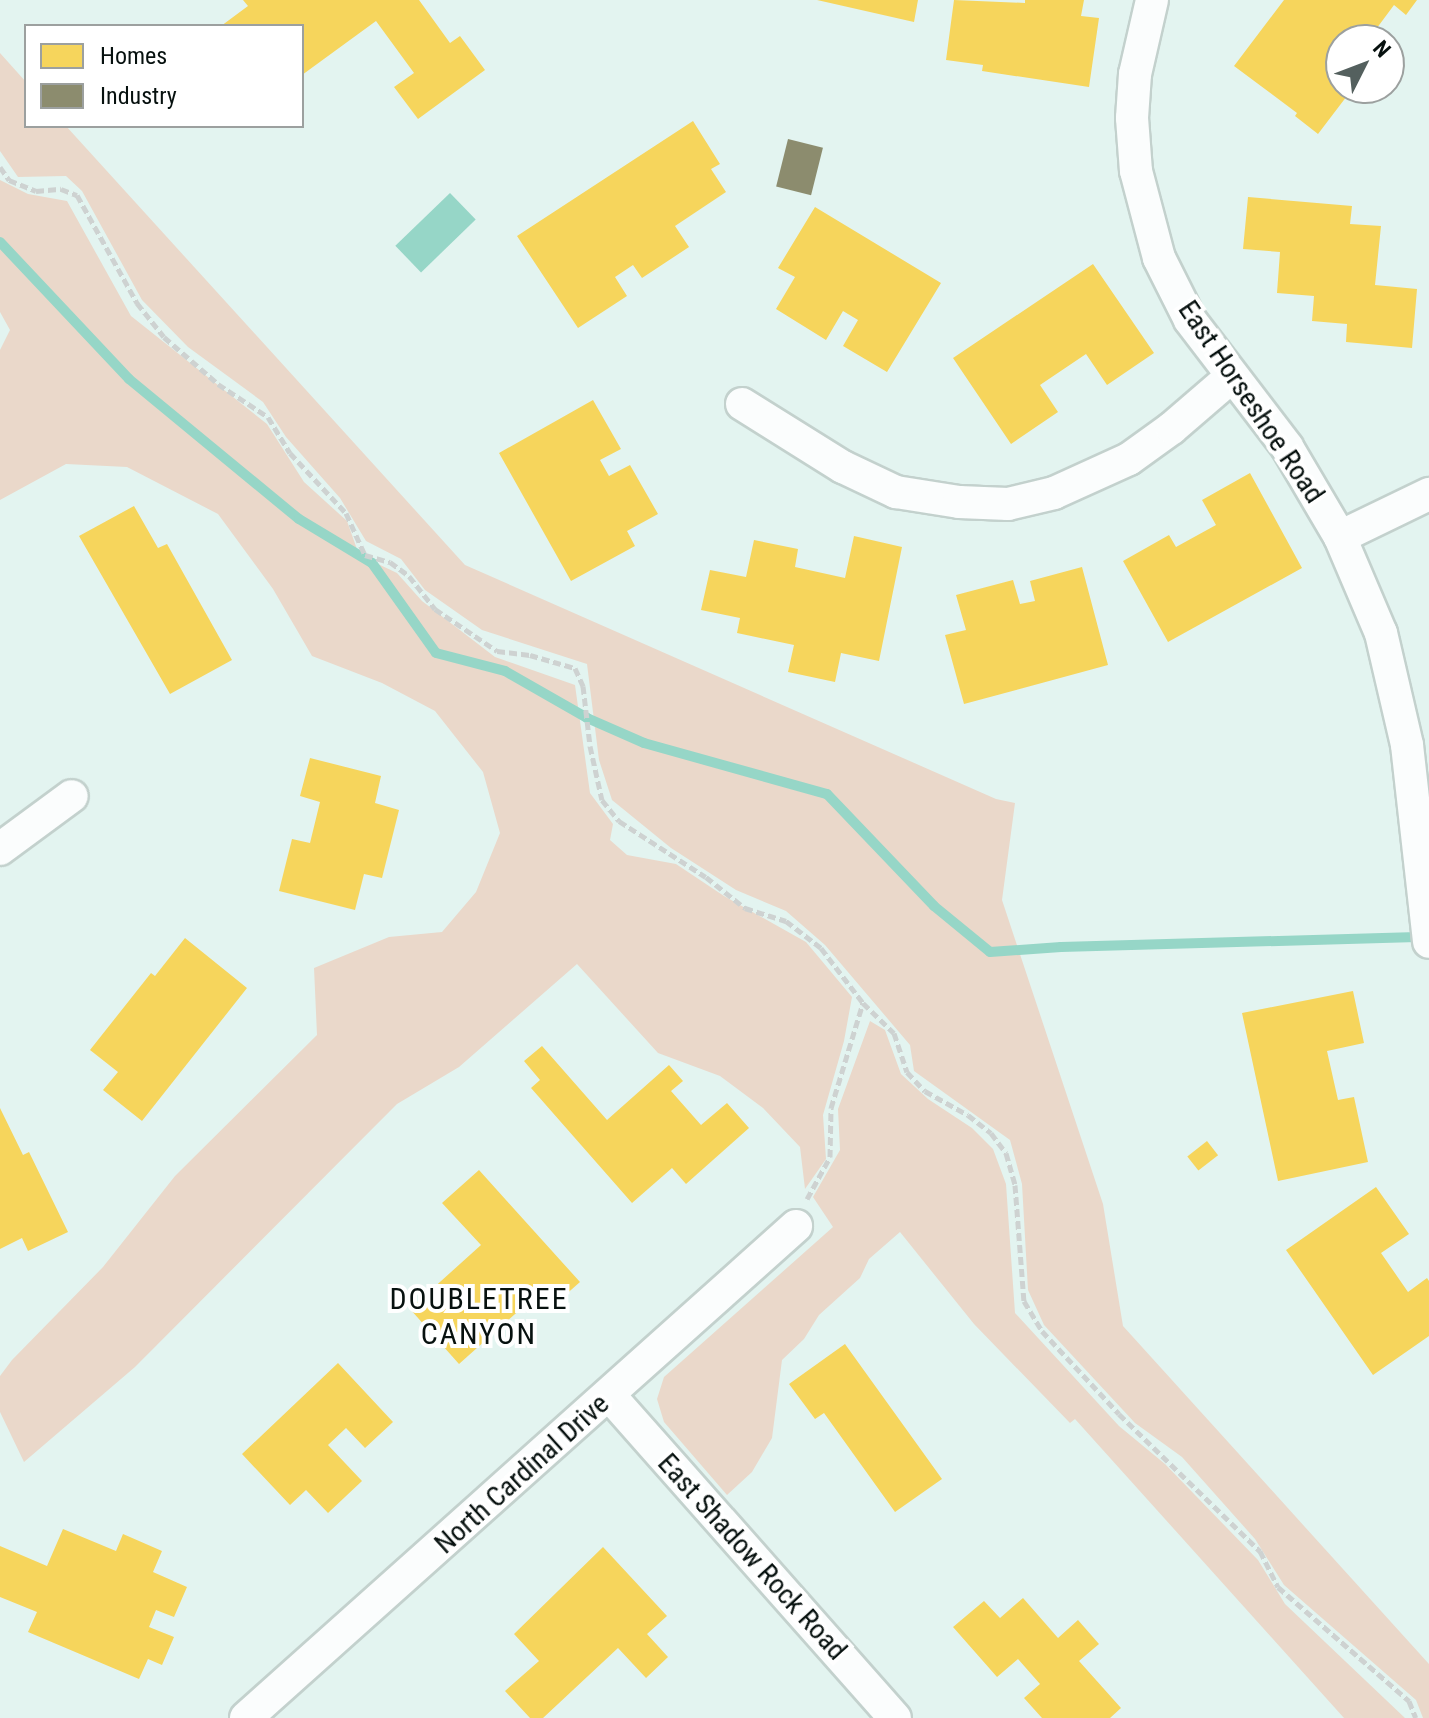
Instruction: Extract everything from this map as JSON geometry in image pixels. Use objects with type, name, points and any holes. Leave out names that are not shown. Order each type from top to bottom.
[{"type":"street","name":"East Horseshoe Road","points":[[1152,0],[1135,74],[1132,118],[1136,171],[1159,258],[1190,320],[1287,447],[1340,537],[1381,633],[1407,745],[1429,942]]},
{"type":"street","points":[[742,404],[843,467],[896,492],[959,502],[1008,504],[1054,493],[1129,459],[1172,428],[1231,377]]},
{"type":"street","points":[[1340,537],[1429,494]]},
{"type":"street","points":[[0,849],[72,796]]},
{"type":"street","name":"North Cardinal Drive","points":[[246,1718],[610,1396],[796,1226]]},
{"type":"street","name":"East Shadow Rock Road","points":[[610,1396],[895,1718]]},
{"type":"path","points":[[0,167],[9,180],[36,191],[61,189],[77,195],[137,303],[164,337],[218,384],[268,417],[290,453],[346,513],[365,555],[390,562],[409,576],[435,609],[497,651],[530,655],[575,668],[583,686],[590,746],[602,800],[619,821],[706,877],[745,908],[786,921],[821,948],[863,1003],[894,1033],[907,1072],[925,1091],[968,1115],[991,1133],[1006,1153],[1015,1185],[1024,1301],[1042,1331],[1119,1414],[1260,1551],[1278,1587],[1409,1701],[1416,1718]]},
{"type":"path","points":[[796,1226],[814,1183],[830,1157],[831,1108],[863,1003]]},
{"type":"shaded area","points":[[0,53],[24,80],[24,128],[68,128],[465,565],[996,799],[1015,803],[1002,900],[1103,1204],[1123,1326],[1429,1664],[1429,1718],[1423,1718],[1416,1700],[1284,1585],[1255,1539],[1182,1457],[1135,1423],[1044,1325],[1028,1290],[1022,1184],[1010,1140],[914,1071],[910,1045],[825,945],[786,911],[736,890],[671,848],[612,800],[599,760],[587,664],[482,630],[425,590],[401,559],[366,541],[340,498],[286,437],[263,402],[188,347],[142,300],[82,191],[66,176],[18,177],[0,151]]},
{"type":"shaded area","points":[[0,180],[28,194],[67,201],[131,316],[267,424],[304,482],[347,521],[359,555],[397,573],[422,601],[495,657],[575,685],[590,793],[613,824],[610,840],[627,855],[676,864],[724,896],[806,942],[852,997],[844,1041],[823,1115],[826,1159],[805,1189],[800,1147],[763,1108],[720,1076],[658,1053],[577,964],[459,1067],[397,1104],[135,1367],[24,1462],[0,1412],[0,1376],[12,1360],[103,1267],[175,1176],[317,1035],[314,968],[389,937],[442,932],[476,892],[500,833],[483,772],[435,711],[382,683],[312,656],[273,589],[218,514],[127,467],[66,464],[0,500],[0,350],[10,330],[0,312]]},
{"type":"shaded area","points":[[450,193],[476,220],[421,272],[395,246]]},
{"type":"shaded area","points":[[870,1021],[885,1030],[901,1074],[928,1099],[972,1128],[993,1149],[1006,1184],[1015,1313],[1119,1426],[1165,1464],[1258,1560],[1285,1604],[1405,1718],[1344,1718],[1075,1419],[1070,1423],[974,1324],[900,1232],[869,1259],[860,1278],[819,1315],[804,1339],[782,1360],[772,1438],[752,1472],[727,1495],[664,1422],[657,1399],[664,1377],[833,1227],[813,1197],[840,1150],[838,1109]]},
{"type":"building: Homes","points":[[243,0],[419,0],[450,43],[460,36],[485,70],[418,119],[394,87],[414,73],[376,21],[304,74],[304,24],[224,24],[248,6]]},
{"type":"building: Homes","points":[[817,0],[918,0],[914,22]]},
{"type":"building: Homes","points":[[954,0],[1025,3],[1025,0],[1084,0],[1081,16],[1099,18],[1089,87],[982,71],[983,65],[946,60]]},
{"type":"building: Homes","points":[[1284,0],[1417,0],[1406,15],[1394,5],[1380,24],[1325,24],[1325,104],[1341,104],[1318,134],[1295,116],[1297,113],[1234,66]]},
{"type":"building: Homes","points":[[693,121],[720,164],[711,169],[726,192],[675,226],[689,247],[642,278],[633,265],[615,277],[627,296],[578,328],[517,236]]},
{"type":"building: Homes","points":[[1248,197],[1352,206],[1350,224],[1381,226],[1375,285],[1417,289],[1412,348],[1346,342],[1347,324],[1312,321],[1314,296],[1277,293],[1280,252],[1243,249]]},
{"type":"building: Homes","points":[[815,207],[941,283],[887,372],[843,346],[858,320],[843,311],[826,340],[776,309],[795,277],[778,268]]},
{"type":"building: Homes","points":[[1093,264],[1154,353],[1107,385],[1086,354],[1040,385],[1058,412],[1011,444],[953,358]]},
{"type":"building: Homes","points":[[593,400],[621,449],[600,460],[609,476],[630,465],[658,514],[627,531],[635,546],[571,581],[499,453]]},
{"type":"building: Homes","points":[[1250,473],[1302,568],[1168,642],[1123,561],[1169,535],[1176,547],[1216,525],[1202,500]]},
{"type":"building: Homes","points":[[134,506],[158,548],[167,544],[232,660],[170,694],[79,536]]},
{"type":"building: Homes","points":[[854,536],[902,547],[879,661],[841,653],[835,682],[788,672],[794,645],[737,633],[740,618],[701,610],[710,570],[746,577],[754,540],[798,549],[795,567],[845,578]]},
{"type":"building: Homes","points":[[1082,567],[1108,665],[964,704],[945,635],[966,630],[956,595],[1013,580],[1020,604],[1035,601],[1030,581]]},
{"type":"building: Homes","points":[[310,758],[381,776],[375,803],[399,810],[382,878],[364,874],[355,910],[279,891],[292,839],[310,843],[320,802],[300,796]]},
{"type":"building: Homes","points":[[185,938],[247,988],[142,1121],[103,1090],[118,1072],[90,1050],[151,973],[155,976]]},
{"type":"building: Homes","points":[[1353,991],[1364,1043],[1327,1051],[1338,1100],[1354,1097],[1368,1162],[1278,1181],[1242,1013]]},
{"type":"building: Homes","points":[[542,1046],[607,1120],[669,1065],[683,1081],[671,1091],[701,1125],[727,1103],[749,1128],[686,1184],[672,1168],[632,1203],[531,1088],[540,1080],[524,1061]]},
{"type":"building: Homes","points":[[0,1108],[23,1155],[29,1152],[68,1232],[28,1251],[22,1238],[0,1249]]},
{"type":"building: Homes","points":[[1207,1141],[1218,1155],[1198,1171],[1187,1156]]},
{"type":"building: Homes","points":[[479,1170],[580,1282],[545,1313],[532,1299],[459,1364],[410,1309],[481,1245],[442,1203]]},
{"type":"building: Homes","points":[[1376,1187],[1409,1234],[1381,1253],[1408,1292],[1427,1278],[1429,1281],[1429,1336],[1373,1375],[1286,1250]]},
{"type":"building: Homes","points":[[845,1344],[942,1479],[895,1512],[824,1413],[815,1419],[789,1384]]},
{"type":"building: Homes","points":[[338,1363],[393,1422],[365,1448],[346,1428],[328,1445],[362,1481],[328,1513],[306,1490],[290,1505],[242,1454]]},
{"type":"building: Homes","points":[[63,1529],[116,1551],[123,1534],[162,1551],[153,1572],[187,1587],[174,1617],[156,1610],[149,1627],[174,1637],[162,1665],[148,1659],[139,1679],[28,1632],[37,1612],[0,1597],[0,1546],[47,1566]]},
{"type":"building: Homes","points":[[603,1547],[667,1616],[647,1634],[668,1657],[646,1678],[618,1648],[543,1718],[530,1718],[505,1691],[539,1661],[514,1634]]},
{"type":"building: Homes","points":[[1023,1598],[1058,1638],[1078,1620],[1099,1644],[1079,1661],[1121,1708],[1110,1718],[1042,1718],[1024,1698],[1040,1684],[1018,1659],[997,1677],[953,1627],[984,1601],[1000,1618]]},
{"type":"building: Industry","points":[[788,139],[823,148],[811,195],[776,187]]},
{"type":"waterway","points":[[0,242],[129,379],[299,519],[372,563],[436,653],[505,671],[587,718],[644,743],[827,794],[934,906],[990,952],[1061,947],[1426,937]]},
{"type":"district","name":"DOUBLETREE CANYON","points":[[479,1316]]}]
